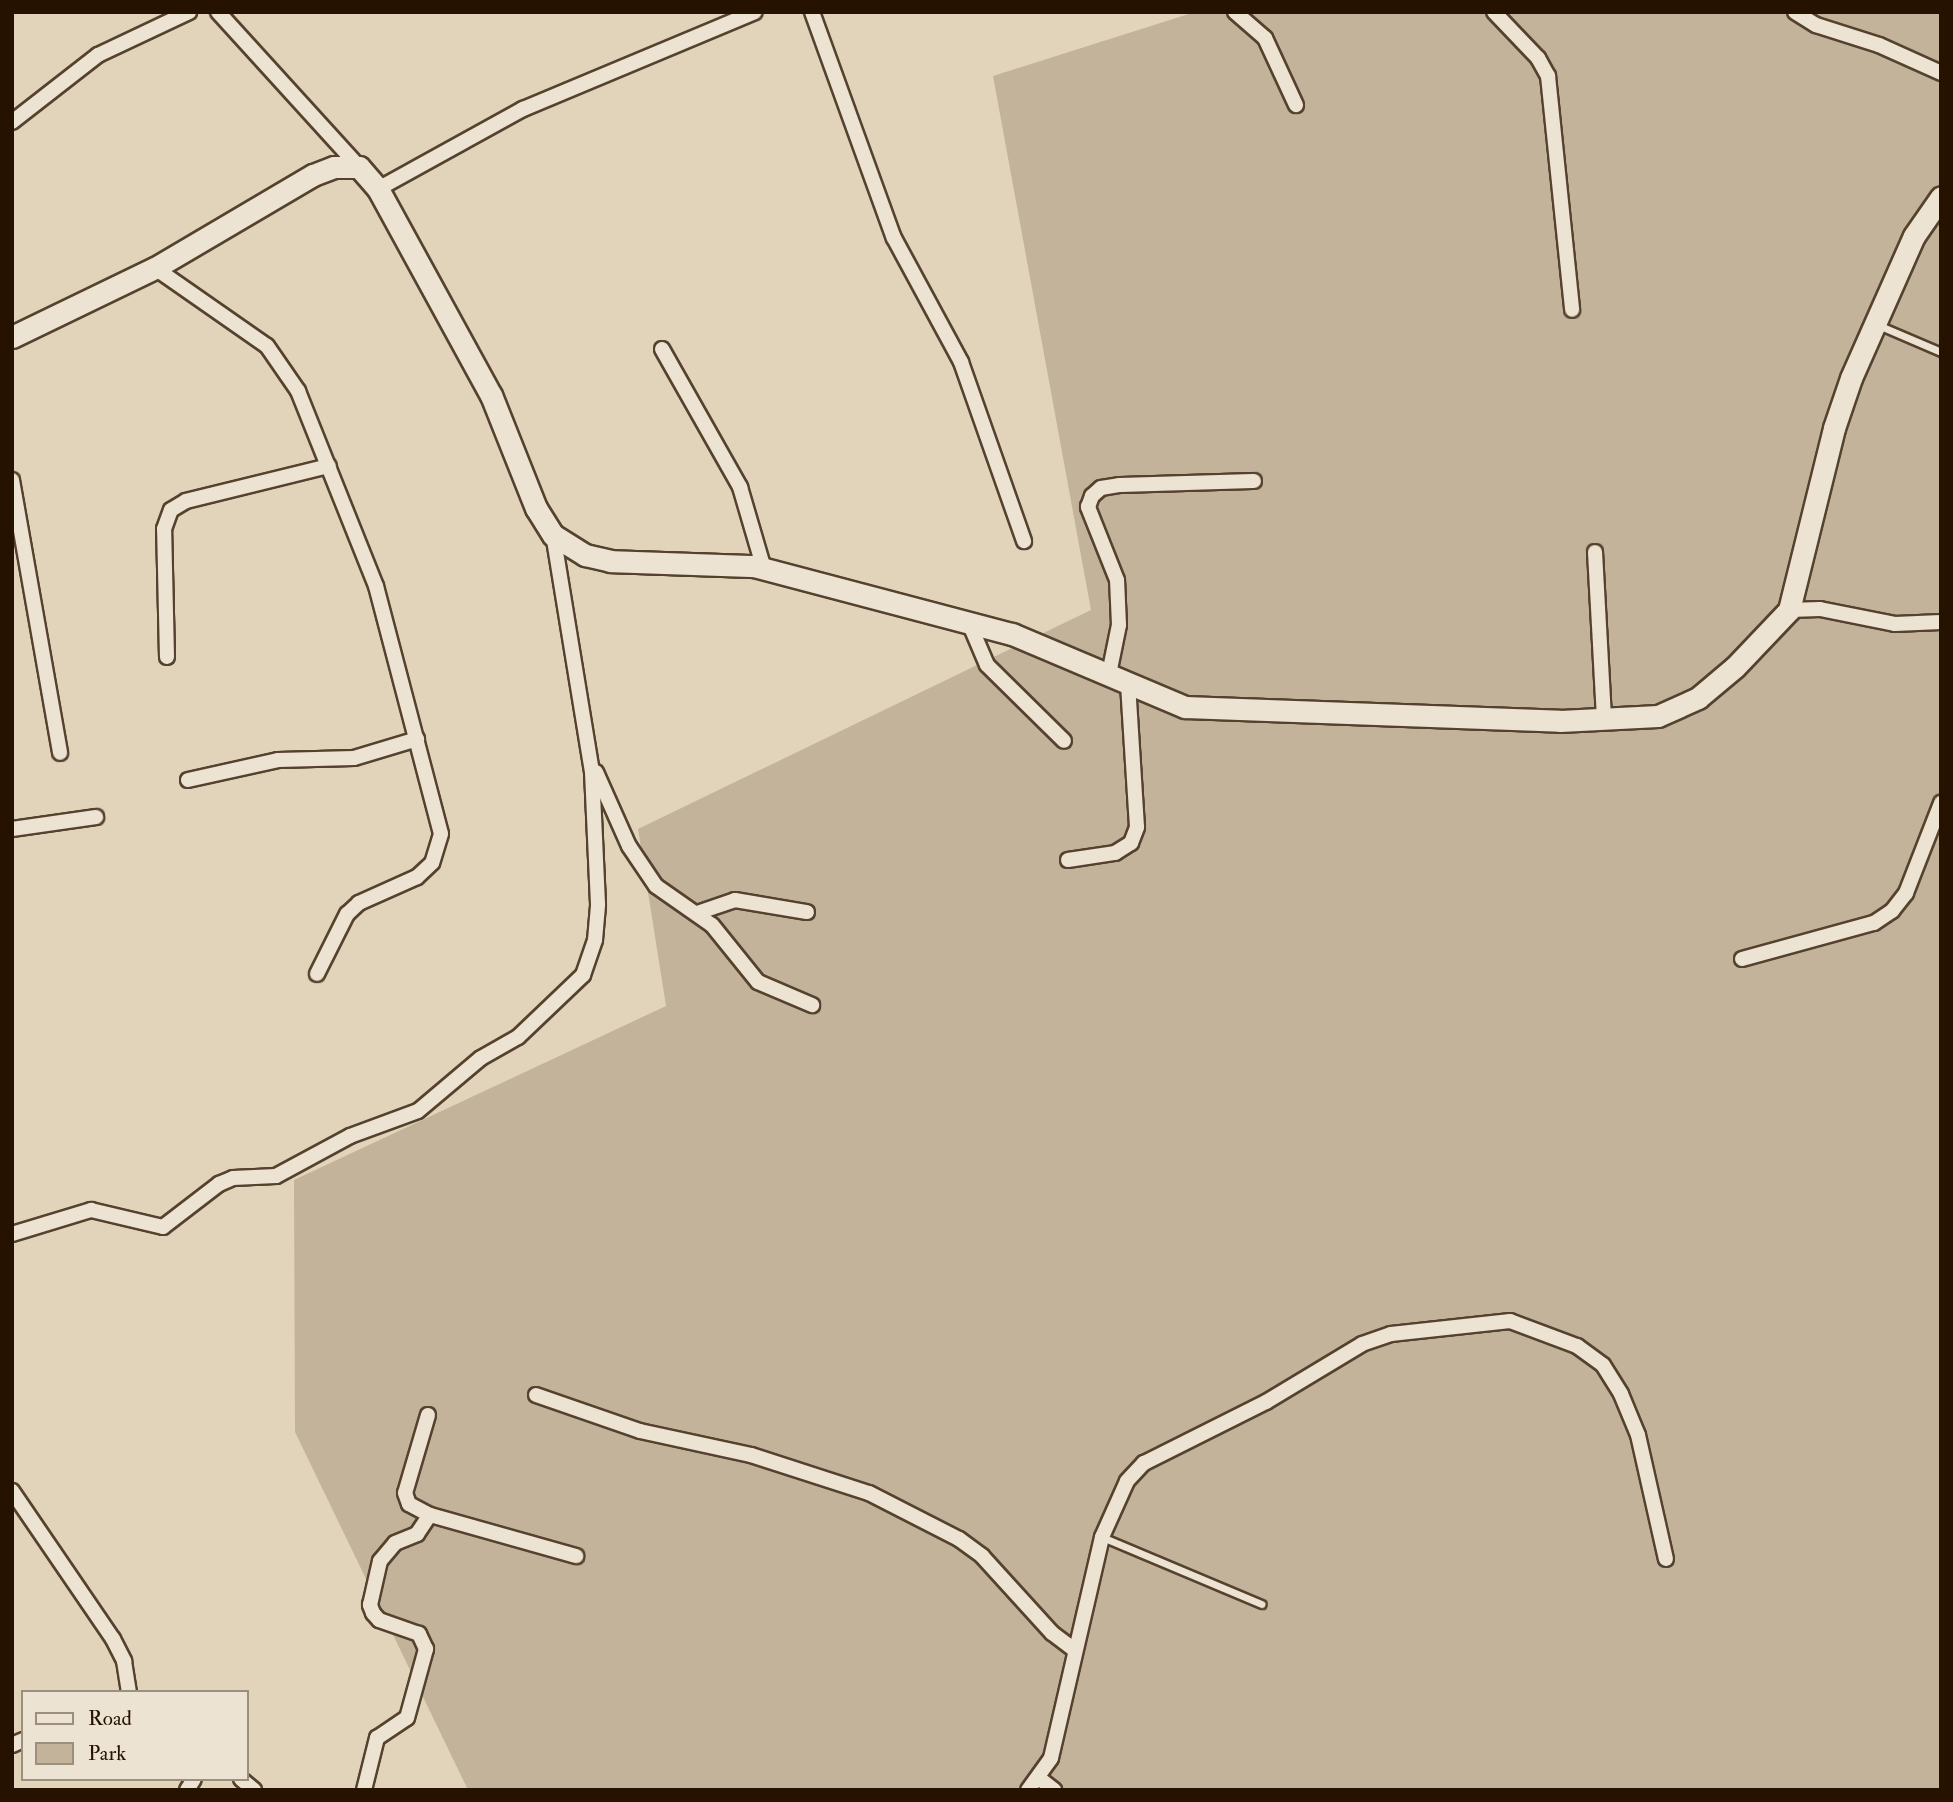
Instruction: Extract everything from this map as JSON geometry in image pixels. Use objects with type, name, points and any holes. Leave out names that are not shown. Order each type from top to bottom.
[{"type":"street","points":[[12,122],[98,55],[189,12]]},
{"type":"street","points":[[12,1234],[91,1210],[163,1227],[219,1184],[233,1178],[276,1176],[350,1136],[418,1111],[481,1058],[517,1037],[583,975],[595,940],[598,904],[591,761],[553,535],[536,509],[507,427],[378,189],[218,12]]},
{"type":"street","points":[[378,189],[523,109],[730,18],[755,12]]},
{"type":"street","points":[[812,12],[894,238],[961,362],[1024,541]]},
{"type":"street","points":[[1235,12],[1265,37],[1296,106]]},
{"type":"street","points":[[1494,12],[1538,58],[1548,76],[1572,310]]},
{"type":"street","points":[[1795,12],[1816,25],[1879,45],[1941,73]]},
{"type":"street","points":[[12,337],[155,268],[313,175],[334,167],[359,167]]},
{"type":"street","points":[[553,535],[585,555],[610,561],[764,569],[970,625],[1057,649],[1118,679],[1185,707],[1234,711],[1604,720],[1658,716],[1698,698],[1744,659],[1788,610],[1833,428],[1874,323],[1914,236],[1941,197]]},
{"type":"street","points":[[155,268],[267,346],[298,391],[376,586],[417,739],[440,847],[432,863],[417,877],[359,904],[347,914],[317,974]]},
{"type":"street","points":[[662,349],[740,487],[764,569]]},
{"type":"street","points":[[167,657],[164,529],[171,510],[186,501],[329,466]]},
{"type":"street","points":[[12,480],[60,752]]},
{"type":"street","points":[[1068,860],[1115,853],[1131,843],[1137,827],[1118,679],[1117,580],[1088,508],[1092,496],[1101,488],[1119,485],[1254,481]]},
{"type":"street","points":[[1595,552],[1604,720]]},
{"type":"street","points":[[1788,610],[1819,609],[1895,624],[1941,622]]},
{"type":"street","points":[[970,625],[987,665],[1064,741]]},
{"type":"street","points":[[188,780],[278,760],[354,758],[417,739]]},
{"type":"street","points":[[591,761],[640,864],[656,886],[696,912],[724,937],[758,982],[812,1005]]},
{"type":"street","points":[[1742,959],[1874,923],[1892,911],[1906,893],[1941,803]]},
{"type":"street","points":[[12,829],[96,817]]},
{"type":"street","points":[[696,912],[735,900],[807,912]]},
{"type":"street","points":[[1028,1790],[1040,1779],[1051,1758],[1073,1649],[1102,1537],[1127,1480],[1144,1464],[1266,1402],[1362,1344],[1391,1334],[1510,1321],[1577,1346],[1602,1365],[1638,1436],[1666,1559]]},
{"type":"street","points":[[536,1395],[640,1431],[751,1455],[869,1493],[959,1539],[982,1556],[1052,1633],[1073,1649]]},
{"type":"street","points":[[428,1415],[405,1493],[409,1504],[430,1516],[576,1556]]},
{"type":"street","points":[[12,1492],[113,1639],[124,1661],[129,1690]]},
{"type":"street","points":[[364,1790],[377,1738],[407,1718],[426,1649],[419,1634],[379,1620],[373,1613],[370,1605],[380,1561],[395,1543],[414,1536],[430,1516]]},
{"type":"street","points":[[1040,1779],[1055,1790]]},
{"type":"lane","points":[[1874,323],[1941,352]]},
{"type":"lane","points":[[1102,1537],[1261,1604]]},
{"type":"green space","points":[[1195,12],[1941,12],[1941,1790],[468,1790],[295,1432],[294,1180],[666,1006],[638,829],[1091,610],[993,76]]}]
